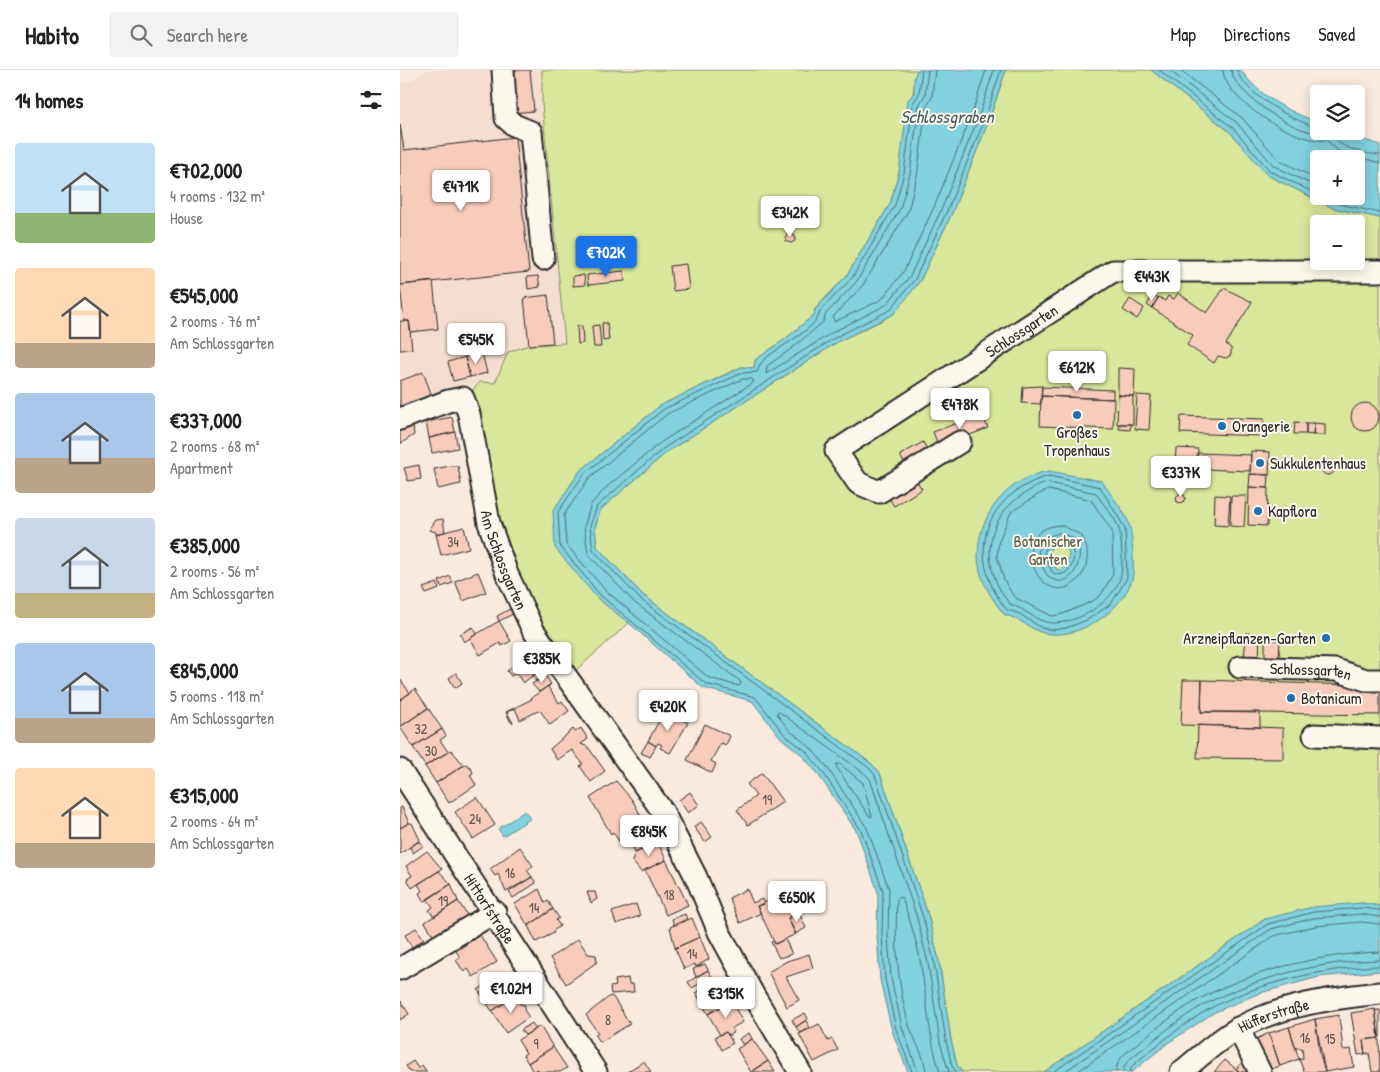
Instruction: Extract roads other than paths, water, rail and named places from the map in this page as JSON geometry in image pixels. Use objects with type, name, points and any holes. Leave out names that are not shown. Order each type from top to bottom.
[{"type":"street","points":[[502,70],[506,118],[514,125],[531,132],[543,259]]},
{"type":"street","name":"Schlossgarten","points":[[960,442],[879,492],[858,483],[836,451],[1113,271],[1380,271]]},
{"type":"street","name":"Am Schlossgarten","points":[[400,419],[448,401],[463,398],[469,414],[489,523],[507,574],[533,630],[663,812],[696,877],[719,932],[754,996],[800,1072]]},
{"type":"street","name":"Schlossgarten","points":[[1240,667],[1336,670],[1366,680],[1380,680]]},
{"type":"street","points":[[1314,735],[1380,738]]},
{"type":"street","name":"Hittorfstraße","points":[[400,770],[495,912],[596,1072]]},
{"type":"street","points":[[401,967],[495,912]]},
{"type":"street","name":"Hüfferstraße","points":[[1181,1072],[1238,1028],[1262,1018],[1304,1006],[1380,993]]},
{"type":"street","points":[[1238,1028],[1260,1072]]},
{"type":"water","name":"Schlossgraben","points":[[917,70],[1006,70],[989,120],[952,213],[920,281],[894,314],[839,341],[667,452],[600,510],[595,528],[597,547],[643,595],[872,764],[880,773],[928,915],[939,961],[951,1040],[957,1065],[962,1072],[908,1072],[892,1031],[880,980],[877,936],[878,892],[857,832],[818,774],[802,755],[781,738],[752,701],[703,688],[629,623],[597,598],[555,548],[553,511],[580,471],[661,405],[742,367],[754,368],[755,360],[784,340],[815,314],[814,311],[847,275],[890,204],[899,172],[908,100],[914,93],[914,78]]},
{"type":"water","points":[[1151,70],[1241,70],[1248,80],[1266,95],[1286,108],[1310,119],[1310,140],[1365,140],[1380,145],[1380,218],[1327,205],[1365,205],[1365,150],[1310,150],[1310,196],[1267,175],[1230,132]]},
{"type":"water","points":[[1049,471],[1102,481],[1121,509],[1130,527],[1133,569],[1132,580],[1127,591],[1110,612],[1099,620],[1088,626],[1063,634],[1044,633],[1005,615],[990,595],[980,572],[979,541],[989,513],[998,500],[1009,490],[1021,481]],"holes":[[[1060,544],[1067,550],[1068,559],[1061,570],[1056,569],[1049,553],[1052,545]]]},
{"type":"water","points":[[525,811],[530,819],[503,836],[498,829]]},
{"type":"water","points":[[1362,903],[1380,906],[1380,971],[1319,977],[1260,993],[1215,1012],[1168,1043],[1132,1072],[1044,1072],[1265,919],[1313,907]]},
{"type":"place","name":"Großes Tropenhaus","points":[[1077,415]]},
{"type":"place","name":"Orangerie","points":[[1222,426]]},
{"type":"place","name":"Sukkulentenhaus","points":[[1260,463]]},
{"type":"place","name":"Kapflora","points":[[1258,511]]},
{"type":"place","name":"Arzneipflanzen-Garten","points":[[1326,638]]},
{"type":"place","name":"Botanicum","points":[[1291,698]]},
{"type":"park label","name":"Botanischer Garten","points":[[1048,550]]}]
